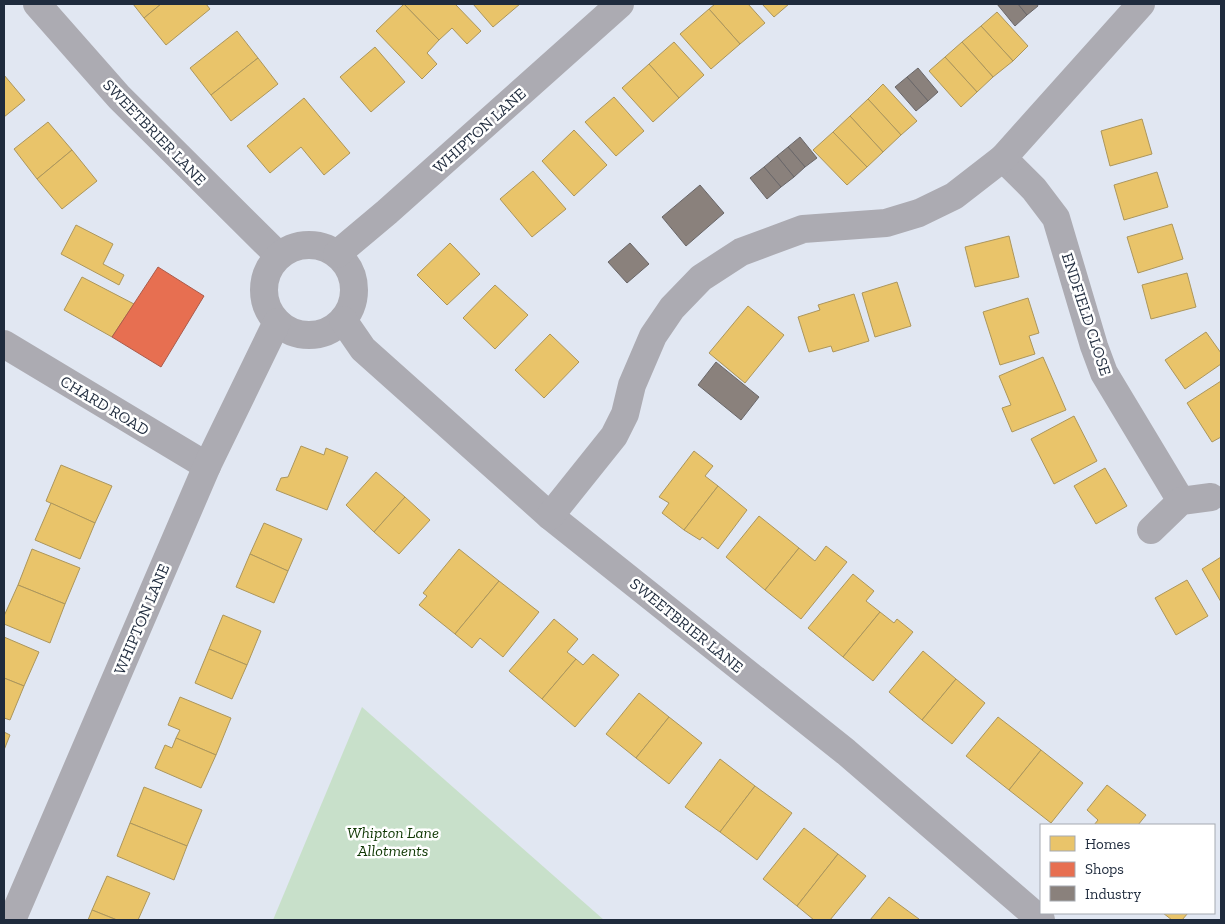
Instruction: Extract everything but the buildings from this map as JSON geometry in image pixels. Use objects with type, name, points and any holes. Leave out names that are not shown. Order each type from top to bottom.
[{"type":"street","name":"SWEETBRIER LANE","points":[[37,4],[119,97],[279,256]]},
{"type":"street","name":"WHIPTON LANE","points":[[337,254],[387,212],[620,4]]},
{"type":"street","points":[[550,516],[614,436],[625,414],[632,385],[653,336],[672,308],[701,278],[741,252],[803,229],[886,223],[920,213],[954,196],[1003,158],[1141,4]]},
{"type":"street","name":"ENDFIELD CLOSE","points":[[1003,158],[1034,189],[1056,218],[1094,346],[1104,373],[1181,502]]},
{"type":"street","points":[[308,244],[323,247],[337,254],[347,265],[353,278],[354,293],[351,307],[343,320],[332,330],[318,334],[303,335],[289,331],[268,310],[264,296],[265,282],[270,268],[279,256],[292,248],[308,244]]},
{"type":"street","name":"SWEETBRIER LANE","points":[[343,320],[363,349],[550,516],[846,752],[1041,920]]},
{"type":"street","name":"WHIPTON LANE","points":[[12,920],[207,466],[278,322]]},
{"type":"street","name":"CHARD ROAD","points":[[4,344],[207,466]]},
{"type":"street","points":[[1151,530],[1181,502],[1211,497]]},
{"type":"green space","name":"Whipton Lane Allotments","points":[[362,707],[604,920],[273,920]]}]
